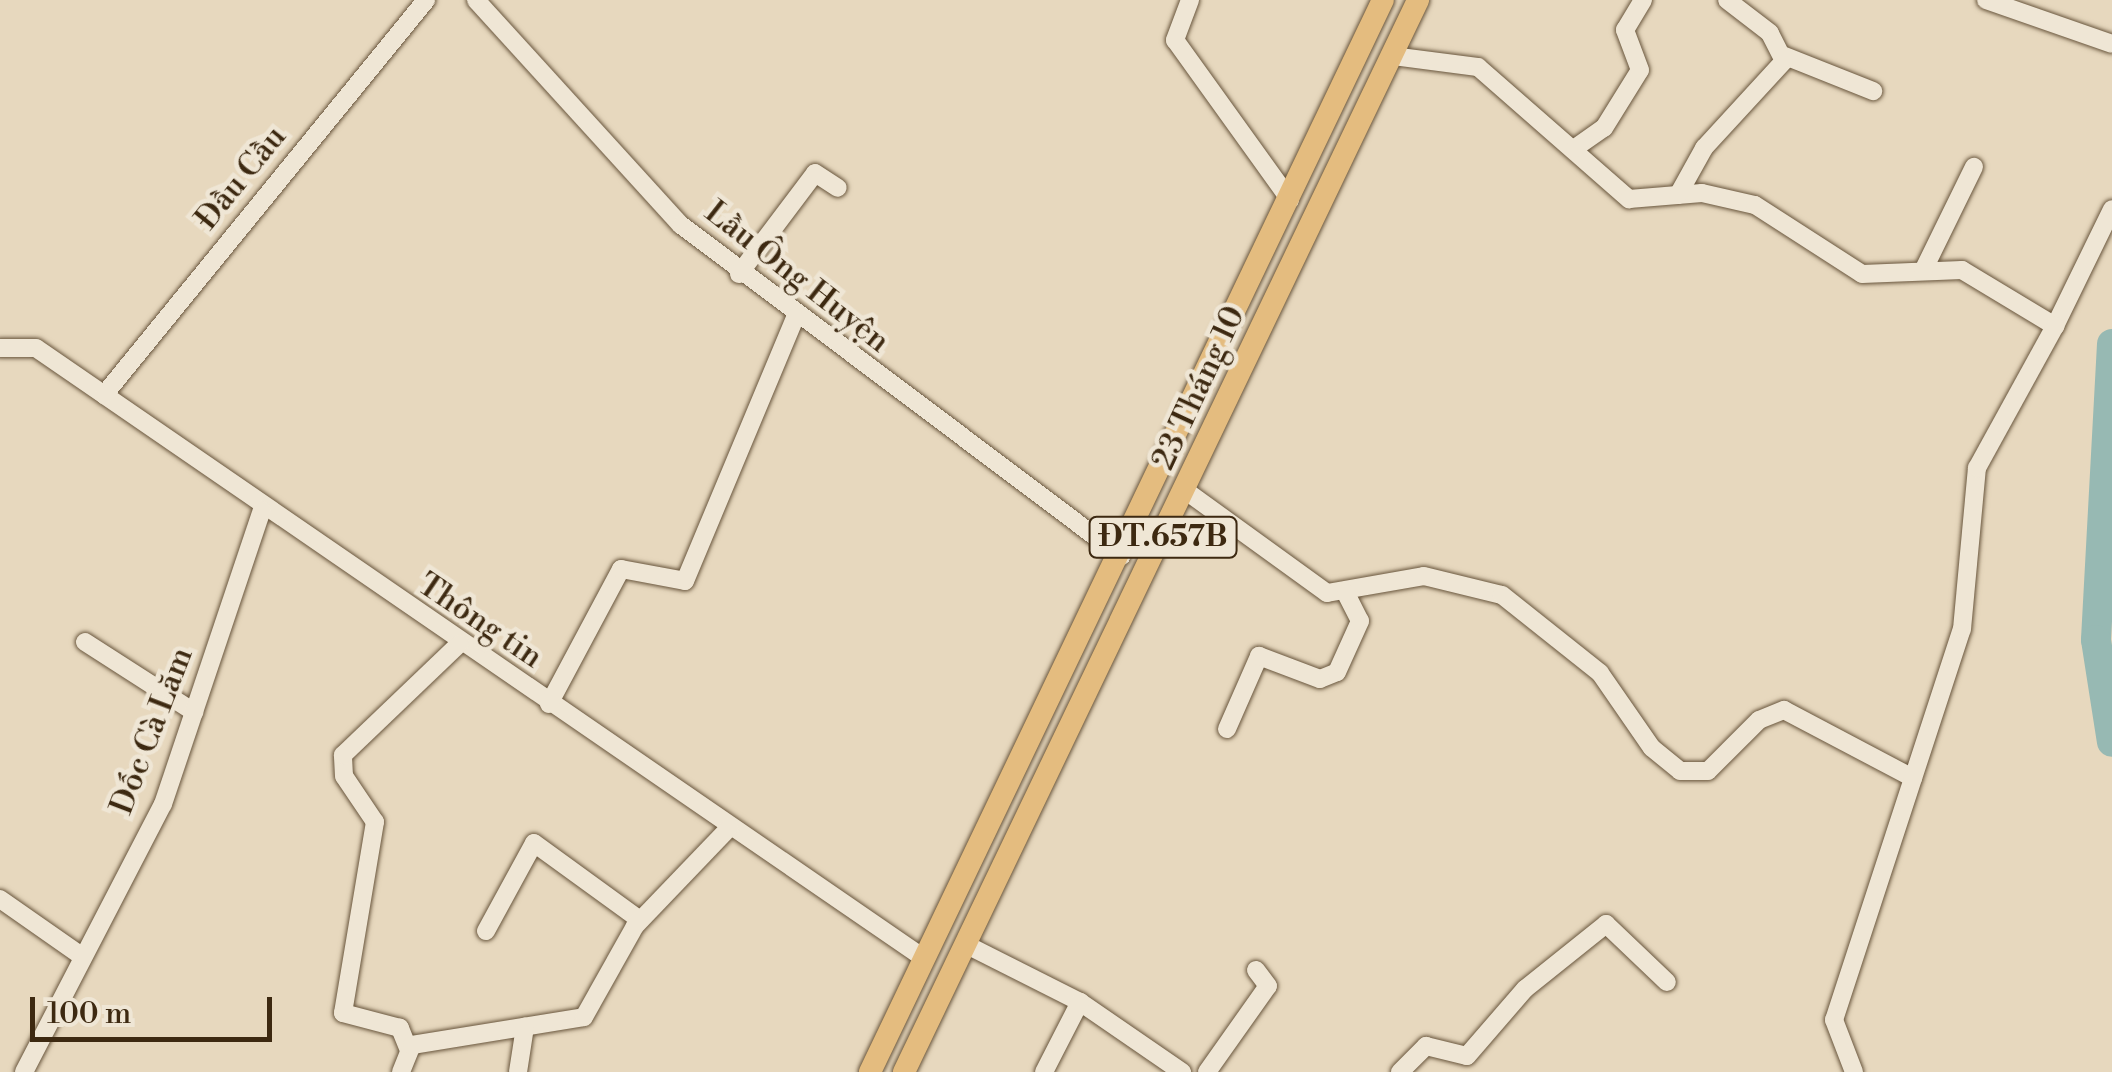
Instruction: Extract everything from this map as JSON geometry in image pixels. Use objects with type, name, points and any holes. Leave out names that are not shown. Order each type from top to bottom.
[{"type":"main road","name":"23 Tháng 10","points":[[870,1072],[1121,556],[1384,0]]},
{"type":"main road","name":"23 Tháng 10","points":[[904,1072],[1418,0]]},
{"type":"main road","points":[[1364,43],[1393,56]]},
{"type":"main road","points":[[925,959],[953,974]]},
{"type":"street","name":"Đầu Cầu","points":[[104,395],[426,0]]},
{"type":"street","name":"Lầu Ông Huyện","points":[[476,0],[669,213],[739,274],[1121,556]]},
{"type":"street","points":[[1190,0],[1175,40],[1290,200]]},
{"type":"street","points":[[1575,148],[1604,128],[1640,70],[1625,30],[1643,0]]},
{"type":"street","points":[[1727,0],[1785,56],[1872,91]]},
{"type":"street","points":[[1986,0],[2112,44]]},
{"type":"street","points":[[1393,56],[1478,67],[1629,199],[1678,195],[1765,209],[1862,274],[1962,270],[2054,326]]},
{"type":"street","points":[[1678,195],[1704,148],[1785,56]]},
{"type":"street","points":[[1924,270],[1974,167]]},
{"type":"street","points":[[739,274],[816,173],[838,188]]},
{"type":"street","points":[[1854,1072],[1834,1020],[1962,629],[1977,468],[2112,209]]},
{"type":"street","points":[[549,704],[622,569],[686,581],[796,318]]},
{"type":"street","name":"Thông tin","points":[[0,348],[36,348],[262,510],[925,959]]},
{"type":"street","points":[[1186,490],[1303,579],[1346,593],[1424,576],[1502,595],[1600,673],[1680,771],[1708,771],[1763,716],[1784,710],[1913,778]]},
{"type":"street","name":"Dốc Cà Lăm","points":[[24,1072],[80,956],[163,804],[262,510]]},
{"type":"street","points":[[1227,728],[1259,656],[1320,679],[1337,672],[1360,620],[1346,593]]},
{"type":"street","points":[[84,642],[194,712]]},
{"type":"street","points":[[402,1072],[408,1048],[400,1028],[343,1014],[375,822],[344,776],[342,754],[459,644]]},
{"type":"street","points":[[408,1048],[584,1017],[640,920],[730,827]]},
{"type":"street","points":[[486,930],[538,842],[640,920]]},
{"type":"street","points":[[0,899],[80,956]]},
{"type":"street","points":[[1400,1072],[1426,1046],[1467,1056],[1525,990],[1606,924],[1667,982]]},
{"type":"street","points":[[967,946],[1080,1002],[1182,1072]]},
{"type":"street","points":[[1207,1072],[1268,986],[1256,970]]},
{"type":"street","points":[[1044,1072],[1080,1002]]},
{"type":"street","points":[[518,1072],[525,1027]]},
{"type":"waterway","points":[[2112,344],[2096,640],[2112,742]]}]
